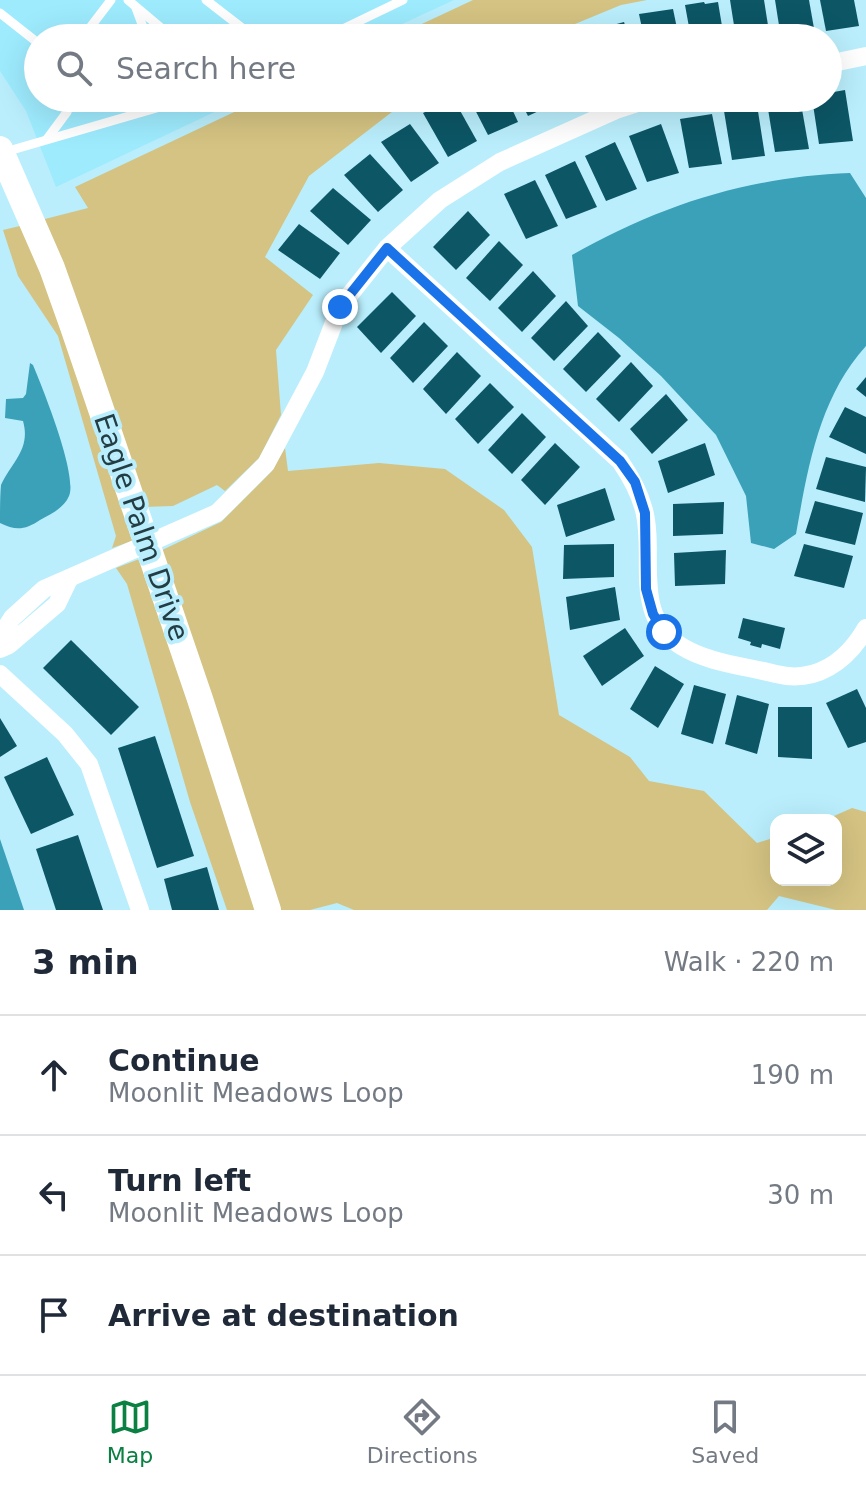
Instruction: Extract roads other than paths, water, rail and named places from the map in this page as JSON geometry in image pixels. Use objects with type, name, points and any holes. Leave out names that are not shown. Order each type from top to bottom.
[{"type":"street","points":[[842,61],[866,56]]},
{"type":"street","points":[[0,649],[9,645],[44,589],[217,513],[266,464],[315,372],[340,307],[387,248],[440,200],[500,162],[612,112]]},
{"type":"street","name":"Eagle Palm Drive","points":[[1,151],[52,268],[200,699],[268,910]]},
{"type":"street","points":[[387,248],[620,461],[635,482],[645,513],[646,589],[653,614],[664,632],[680,645],[697,654],[790,677],[819,673],[837,663],[855,647],[866,628]]},
{"type":"street","points":[[0,637],[12,618],[33,611]]},
{"type":"street","points":[[0,674],[65,734],[89,764],[140,910]]},
{"type":"lane","points":[[93,24],[111,0]]},
{"type":"lane","points":[[206,0],[237,24]]},
{"type":"lane","points":[[353,24],[403,0]]},
{"type":"lane","points":[[131,3],[141,24]]},
{"type":"lane","points":[[131,3],[156,24]]},
{"type":"lane","points":[[0,13],[24,32]]},
{"type":"lane","points":[[46,140],[67,112]]},
{"type":"lane","points":[[1,151],[143,112]]}]
